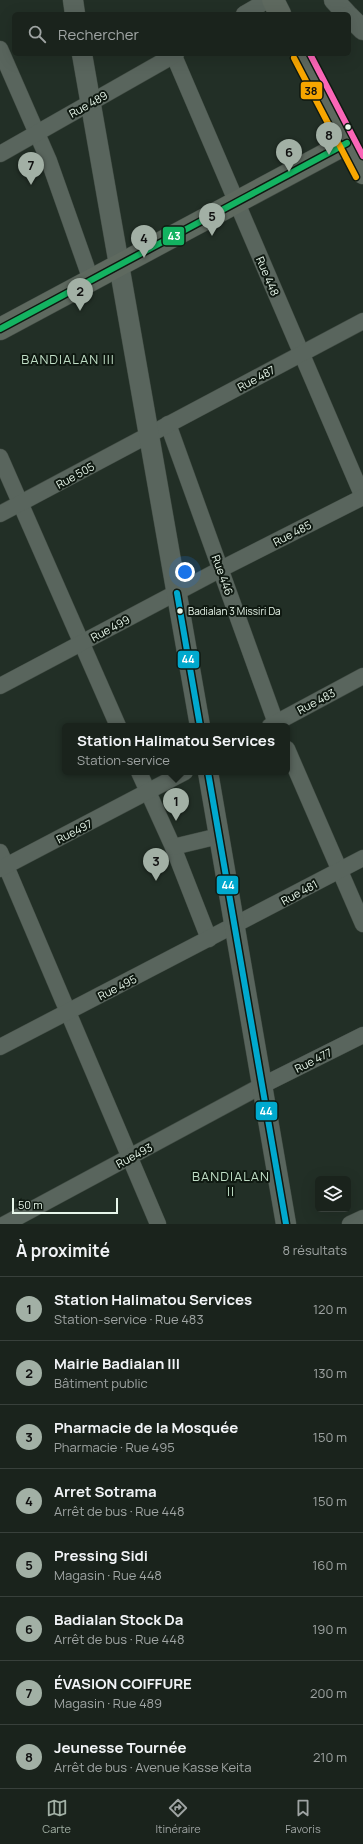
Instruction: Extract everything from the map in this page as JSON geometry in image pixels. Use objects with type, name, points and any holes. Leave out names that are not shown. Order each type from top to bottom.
[{"type":"main road","points":[[273,0],[279,12]]},
{"type":"main road","points":[[302,56],[363,173]]},
{"type":"main road","points":[[0,328],[347,143]]},
{"type":"street","points":[[73,0],[75,12]]},
{"type":"street","points":[[247,12],[268,0]]},
{"type":"street","points":[[334,0],[345,12]]},
{"type":"street","points":[[351,18],[363,30]]},
{"type":"street","points":[[0,49],[49,161],[92,280]]},
{"type":"street","points":[[82,56],[199,723]]},
{"type":"street","name":"Rue 489","points":[[0,154],[173,56]]},
{"type":"street","name":"Rue 448","points":[[175,56],[363,497]]},
{"type":"street","name":"Rue 487","points":[[149,434],[363,321]]},
{"type":"street","name":"Rue 446","points":[[168,424],[221,569],[273,723]]},
{"type":"street","name":"Rue 505","points":[[0,514],[149,434]]},
{"type":"street","points":[[0,457],[117,723]]},
{"type":"street","name":"Rue 485","points":[[221,569],[363,497]]},
{"type":"street","name":"Rue 499","points":[[0,686],[221,569]]},
{"type":"street","name":"Rue 483","points":[[278,723],[363,676]]},
{"type":"street","points":[[290,756],[363,924]]},
{"type":"street","points":[[140,775],[173,846],[209,939]]},
{"type":"street","points":[[148,792],[179,775]]},
{"type":"street","points":[[209,775],[286,1224]]},
{"type":"street","name":"Rue497","points":[[2,862],[148,792]]},
{"type":"street","points":[[173,846],[219,836]]},
{"type":"street","name":"Rue 481","points":[[234,926],[363,858]]},
{"type":"street","points":[[2,862],[69,1012],[131,1156],[158,1224]]},
{"type":"street","name":"Rue 495","points":[[0,1047],[234,926]]},
{"type":"street","name":"Rue 477","points":[[262,1085],[363,1035]]},
{"type":"street","name":"Rue493","points":[[5,1224],[262,1085]]},
{"type":"street","points":[[350,1224],[363,1218]]},
{"type":"transit line","points":[[311,56],[363,156]]},
{"type":"transit line","name":"38","points":[[294,58],[356,177]]},
{"type":"transit line","name":"43","points":[[0,329],[347,143]]},
{"type":"transit line","name":"44","points":[[177,593],[199,723]]},
{"type":"transit line","name":"44","points":[[209,775],[286,1224]]},
{"type":"place","name":"Jeunesse Tournée","points":[[329,155]]},
{"type":"place","name":"Badialan Stock Da","points":[[289,172]]},
{"type":"place","name":"ÉVASION COIFFURE","points":[[31,185]]},
{"type":"place","name":"Pressing Sidi","points":[[212,236]]},
{"type":"place","name":"Arret Sotrama","points":[[144,258]]},
{"type":"place","name":"Mairie Badialan III","points":[[80,311]]},
{"type":"place","name":"Badialan 3 Missiri Da","points":[[180,611]]},
{"type":"place","name":"Station Halimatou Services","points":[[176,821]]},
{"type":"place","name":"Pharmacie de la Mosquée","points":[[156,881]]},
{"type":"district","name":"BANDIALAN III","points":[[68,359]]},
{"type":"district","name":"BANDIALAN II","points":[[231,1184]]}]
